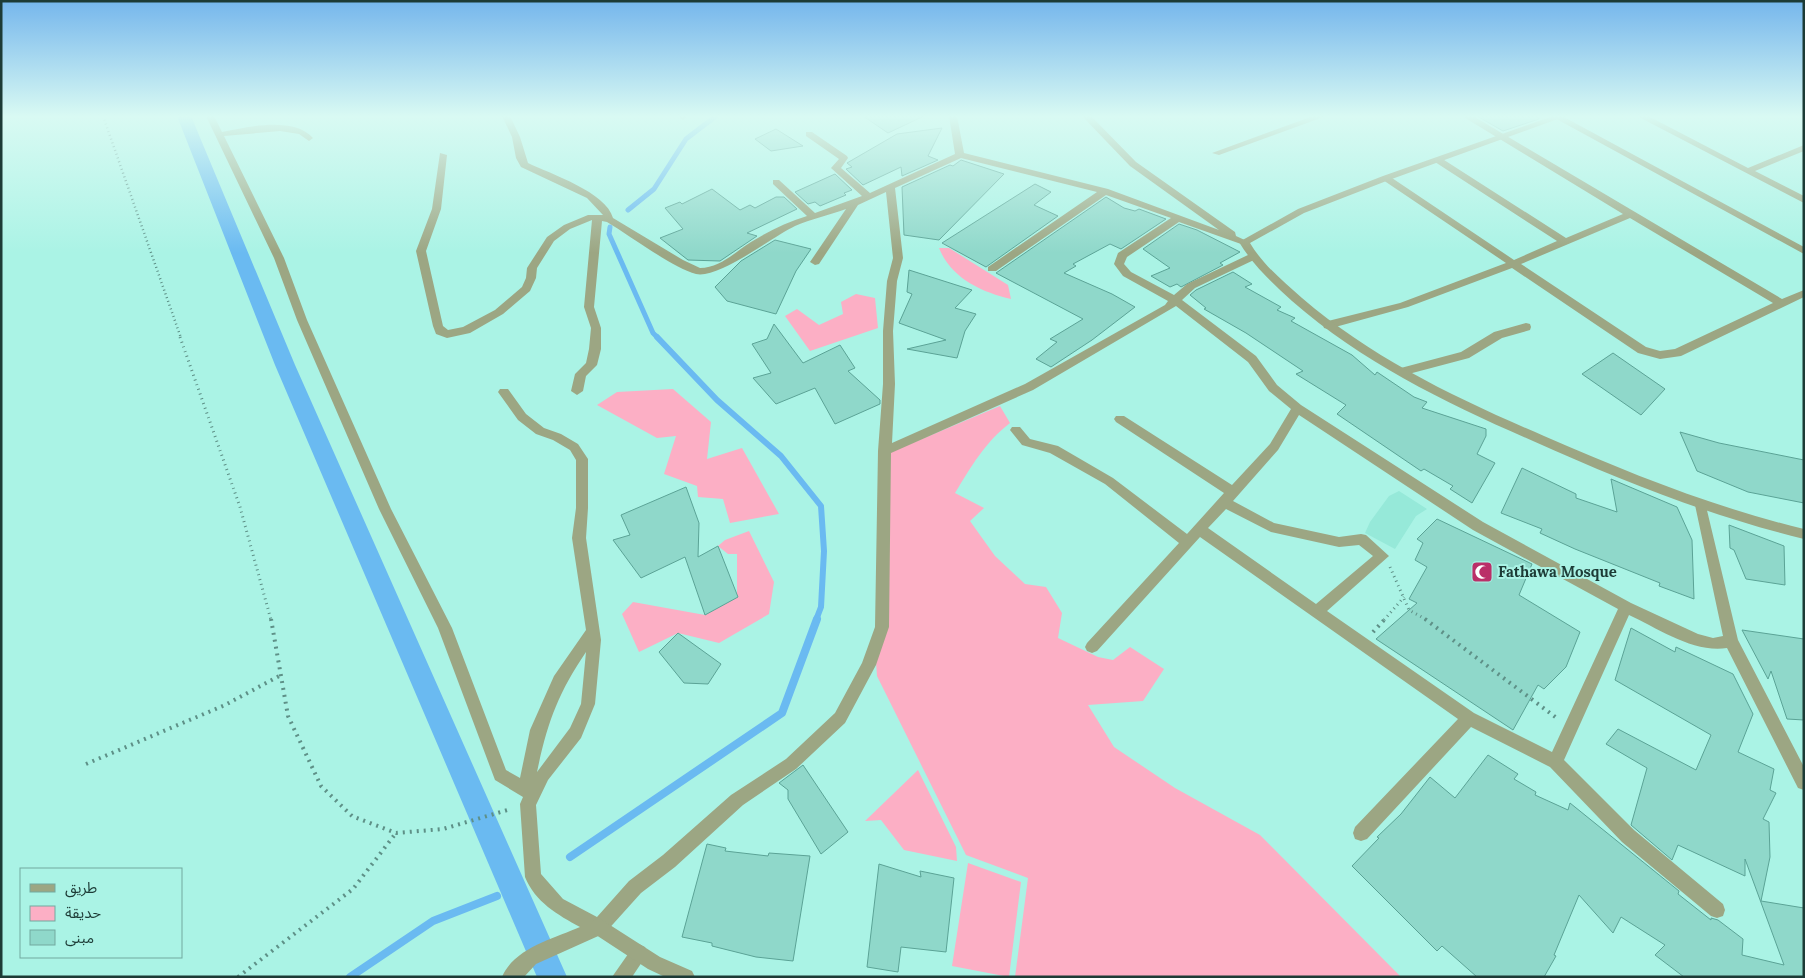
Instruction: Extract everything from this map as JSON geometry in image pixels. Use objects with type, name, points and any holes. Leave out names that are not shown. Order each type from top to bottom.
[{"type":"street","points":[[231,162],[280,258],[302,320],[385,509],[446,628],[500,776],[529,796]]},
{"type":"street","points":[[443,162],[441,191],[431,227],[422,244],[421,252],[438,326],[440,331],[447,334],[466,330],[498,312],[526,290],[532,278],[532,268],[550,239],[567,227],[591,217],[612,221],[689,267],[704,271],[726,264],[755,244],[792,224],[855,203],[946,162]]},
{"type":"street","points":[[522,162],[529,169],[567,183],[590,196],[607,212],[612,221]]},
{"type":"street","points":[[841,162],[836,168],[869,197]]},
{"type":"street","points":[[987,162],[1105,191],[1244,242],[1302,212],[1386,178],[1433,162]]},
{"type":"street","points":[[1131,162],[1244,242],[1252,257],[1308,311],[1401,372],[1507,425],[1587,460],[1701,505],[1737,517],[1804,534]]},
{"type":"street","points":[[1441,162],[1565,242]]},
{"type":"street","points":[[1542,162],[1782,304]]},
{"type":"street","points":[[1640,162],[1804,251]]},
{"type":"street","points":[[1730,162],[1804,200]]},
{"type":"street","points":[[1748,171],[1771,162]]},
{"type":"street","points":[[1386,178],[1642,350],[1660,355],[1677,353],[1803,295]]},
{"type":"street","points":[[776,182],[814,217]]},
{"type":"street","points":[[512,977],[530,958],[599,927],[635,887],[669,862],[737,800],[791,764],[840,718],[869,665],[882,626],[884,451],[889,384],[888,331],[892,281],[898,258],[890,188]]},
{"type":"street","points":[[992,269],[1105,191]]},
{"type":"street","points":[[815,262],[855,203]]},
{"type":"street","points":[[1328,324],[1404,305],[1515,263],[1631,214]]},
{"type":"street","points":[[578,391],[581,374],[591,365],[595,349],[596,328],[589,307],[597,218]]},
{"type":"street","points":[[1178,218],[1122,255],[1120,264],[1127,274],[1175,300],[1252,359],[1273,388],[1296,408],[1478,526],[1626,607],[1696,640],[1713,644],[1731,641]]},
{"type":"street","points":[[884,451],[1029,388],[1169,307],[1191,286],[1252,257]]},
{"type":"street","points":[[1401,372],[1465,355],[1498,334],[1526,327]]},
{"type":"street","points":[[504,392],[522,417],[540,430],[574,447],[582,459],[582,508],[579,538],[594,640],[588,704],[576,733],[529,796]]},
{"type":"street","points":[[1092,647],[1274,447],[1289,424],[1296,408]]},
{"type":"street","points":[[1120,419],[1271,528],[1339,542],[1361,539],[1382,556],[1316,612]]},
{"type":"street","points":[[1016,430],[1026,442],[1054,449],[1109,481],[1187,542]]},
{"type":"street","points":[[1701,505],[1731,641],[1804,783]]},
{"type":"street","points":[[1199,529],[1469,718],[1555,762],[1628,836],[1717,910]]},
{"type":"street","points":[[1555,762],[1626,607]]},
{"type":"street","points":[[592,632],[561,676],[538,730],[529,796],[533,877],[557,905],[599,927],[654,963],[686,977]]},
{"type":"street","points":[[1361,833],[1469,718]]},
{"type":"street","points":[[621,977],[639,953]]},
{"type":"path","points":[[119,162],[240,507],[272,626],[288,716],[321,786],[352,816],[396,833],[443,829],[529,796]]},
{"type":"path","points":[[1382,556],[1409,610],[1433,623],[1570,728]]},
{"type":"path","points":[[1361,644],[1404,597]]},
{"type":"path","points":[[86,764],[225,705],[281,676]]},
{"type":"path","points":[[238,977],[353,889],[396,833]]},
{"type":"shaded area","points":[[1399,491],[1427,509],[1416,516],[1395,549],[1365,533],[1370,522],[1389,496]]},
{"type":"green space","points":[[939,248],[949,248],[1008,285],[1011,299],[978,288],[968,282],[951,268]]},
{"type":"green space","points":[[856,294],[875,298],[878,328],[810,351],[785,316],[797,309],[819,325],[843,314],[841,302]]},
{"type":"green space","points":[[673,389],[711,422],[707,459],[742,448],[779,514],[730,523],[723,499],[698,497],[697,486],[664,474],[676,436],[657,438],[597,405],[617,392]]},
{"type":"green space","points":[[1000,406],[1010,423],[993,438],[973,464],[955,493],[984,508],[970,521],[995,556],[1025,584],[1046,587],[1062,613],[1058,638],[1098,657],[1113,660],[1130,647],[1164,669],[1143,701],[1088,705],[1114,747],[1175,788],[1260,835],[1401,977],[1015,977],[1028,878],[966,855],[877,676],[875,647],[884,455]]},
{"type":"green space","points":[[749,531],[774,582],[769,614],[719,643],[678,633],[639,652],[622,614],[633,602],[705,615],[737,597],[737,554],[728,554],[718,546],[725,540]]},
{"type":"green space","points":[[918,770],[956,847],[957,861],[904,850],[881,820],[865,821]]},
{"type":"green space","points":[[968,863],[1021,882],[1009,977],[952,966]]},
{"type":"building","points":[[934,162],[902,176],[901,167],[863,185],[846,169],[852,167],[847,163]]},
{"type":"building","points":[[959,162],[966,162],[1004,174],[939,240],[904,235],[902,187],[950,165],[953,166]]},
{"type":"building","points":[[835,174],[852,190],[844,193],[846,195],[820,206],[815,202],[808,204],[795,192]]},
{"type":"building","points":[[1035,184],[1051,192],[1034,205],[1058,216],[986,267],[942,243]]},
{"type":"building","points":[[712,189],[740,210],[750,205],[755,208],[776,197],[784,197],[797,209],[747,233],[757,236],[720,261],[688,260],[660,238],[683,229],[665,208],[680,202],[682,204]]},
{"type":"building","points":[[1106,197],[1124,208],[1135,211],[1139,209],[1166,219],[1121,249],[1110,244],[1073,264],[1076,266],[1064,273],[1112,294],[1135,307],[1092,340],[1051,367],[1036,359],[1057,342],[1050,339],[1083,319],[996,273]]},
{"type":"building","points":[[1179,224],[1197,230],[1240,252],[1220,263],[1223,265],[1181,287],[1177,284],[1170,287],[1151,276],[1170,268],[1143,249]]},
{"type":"building","points":[[775,240],[811,249],[796,271],[776,314],[727,301],[715,287],[741,261]]},
{"type":"building","points":[[909,270],[972,290],[955,308],[976,314],[965,331],[957,358],[907,349],[946,340],[899,323],[912,294],[907,292]]},
{"type":"building","points":[[1233,272],[1252,284],[1245,287],[1281,307],[1277,310],[1295,318],[1291,321],[1352,355],[1375,375],[1377,372],[1414,397],[1427,402],[1422,408],[1486,429],[1486,436],[1477,454],[1495,463],[1472,503],[1450,489],[1453,486],[1424,469],[1421,471],[1337,414],[1346,405],[1296,374],[1303,371],[1246,333],[1204,309],[1206,308],[1190,295],[1196,290]]},
{"type":"building","points":[[774,324],[803,363],[840,345],[855,368],[848,371],[880,400],[880,404],[835,424],[815,388],[776,404],[753,378],[771,373],[752,344],[767,339]]},
{"type":"building","points":[[1613,353],[1665,389],[1641,415],[1582,374]]},
{"type":"building","points":[[1680,432],[1719,443],[1804,460],[1804,503],[1748,492],[1697,471]]},
{"type":"building","points":[[1522,468],[1576,494],[1576,498],[1617,512],[1611,479],[1677,507],[1692,540],[1694,599],[1659,586],[1660,583],[1575,549],[1540,533],[1542,529],[1501,513]]},
{"type":"building","points":[[686,487],[699,523],[698,557],[718,546],[738,597],[705,615],[685,557],[641,578],[613,540],[630,535],[621,515]]},
{"type":"building","points":[[1437,519],[1532,564],[1519,595],[1580,632],[1566,667],[1544,689],[1538,685],[1513,730],[1376,639],[1417,603],[1409,599],[1427,567],[1415,560],[1423,543],[1417,539]]},
{"type":"building","points":[[1729,525],[1784,546],[1785,585],[1746,579],[1734,550],[1730,548]]},
{"type":"building","points":[[1631,628],[1675,652],[1676,647],[1733,674],[1753,714],[1738,752],[1774,769],[1770,790],[1776,793],[1763,819],[1769,822],[1770,857],[1761,901],[1804,908],[1804,977],[1684,977],[1655,955],[1665,945],[1621,917],[1613,933],[1579,895],[1554,955],[1556,956],[1544,977],[1477,977],[1442,946],[1437,951],[1352,866],[1379,838],[1377,837],[1401,814],[1430,777],[1455,798],[1488,755],[1518,774],[1514,779],[1536,792],[1535,795],[1568,810],[1570,803],[1679,891],[1678,894],[1711,920],[1711,918],[1718,920],[1743,939],[1742,955],[1784,965],[1745,859],[1745,876],[1678,845],[1672,860],[1631,825],[1647,768],[1606,744],[1618,729],[1696,770],[1711,735],[1615,680]]},
{"type":"building","points":[[1742,630],[1804,639],[1804,720],[1787,719],[1771,671],[1768,679]]},
{"type":"building","points":[[678,633],[721,664],[708,684],[684,683],[659,652]]},
{"type":"building","points":[[803,765],[848,832],[821,854],[788,799],[788,790],[779,783]]},
{"type":"building","points":[[707,844],[726,848],[725,851],[768,856],[769,853],[810,856],[793,961],[756,957],[712,946],[712,943],[682,937]]},
{"type":"building","points":[[879,864],[921,877],[920,871],[954,878],[946,952],[901,947],[898,972],[867,967]]},
{"type":"waterway","points":[[203,162],[285,365],[552,977]]},
{"type":"waterway","points":[[628,210],[654,189],[672,162]]},
{"type":"waterway","points":[[610,227],[609,234],[653,333],[657,337]]},
{"type":"waterway","points":[[657,337],[717,400],[781,456],[821,506],[824,551],[821,607],[816,620]]},
{"type":"waterway","points":[[570,857],[782,713],[817,619]]},
{"type":"waterway","points":[[350,977],[433,921],[497,896]]},
{"type":"place","name":"Fathawa Mosque","points":[[1482,572]]}]
